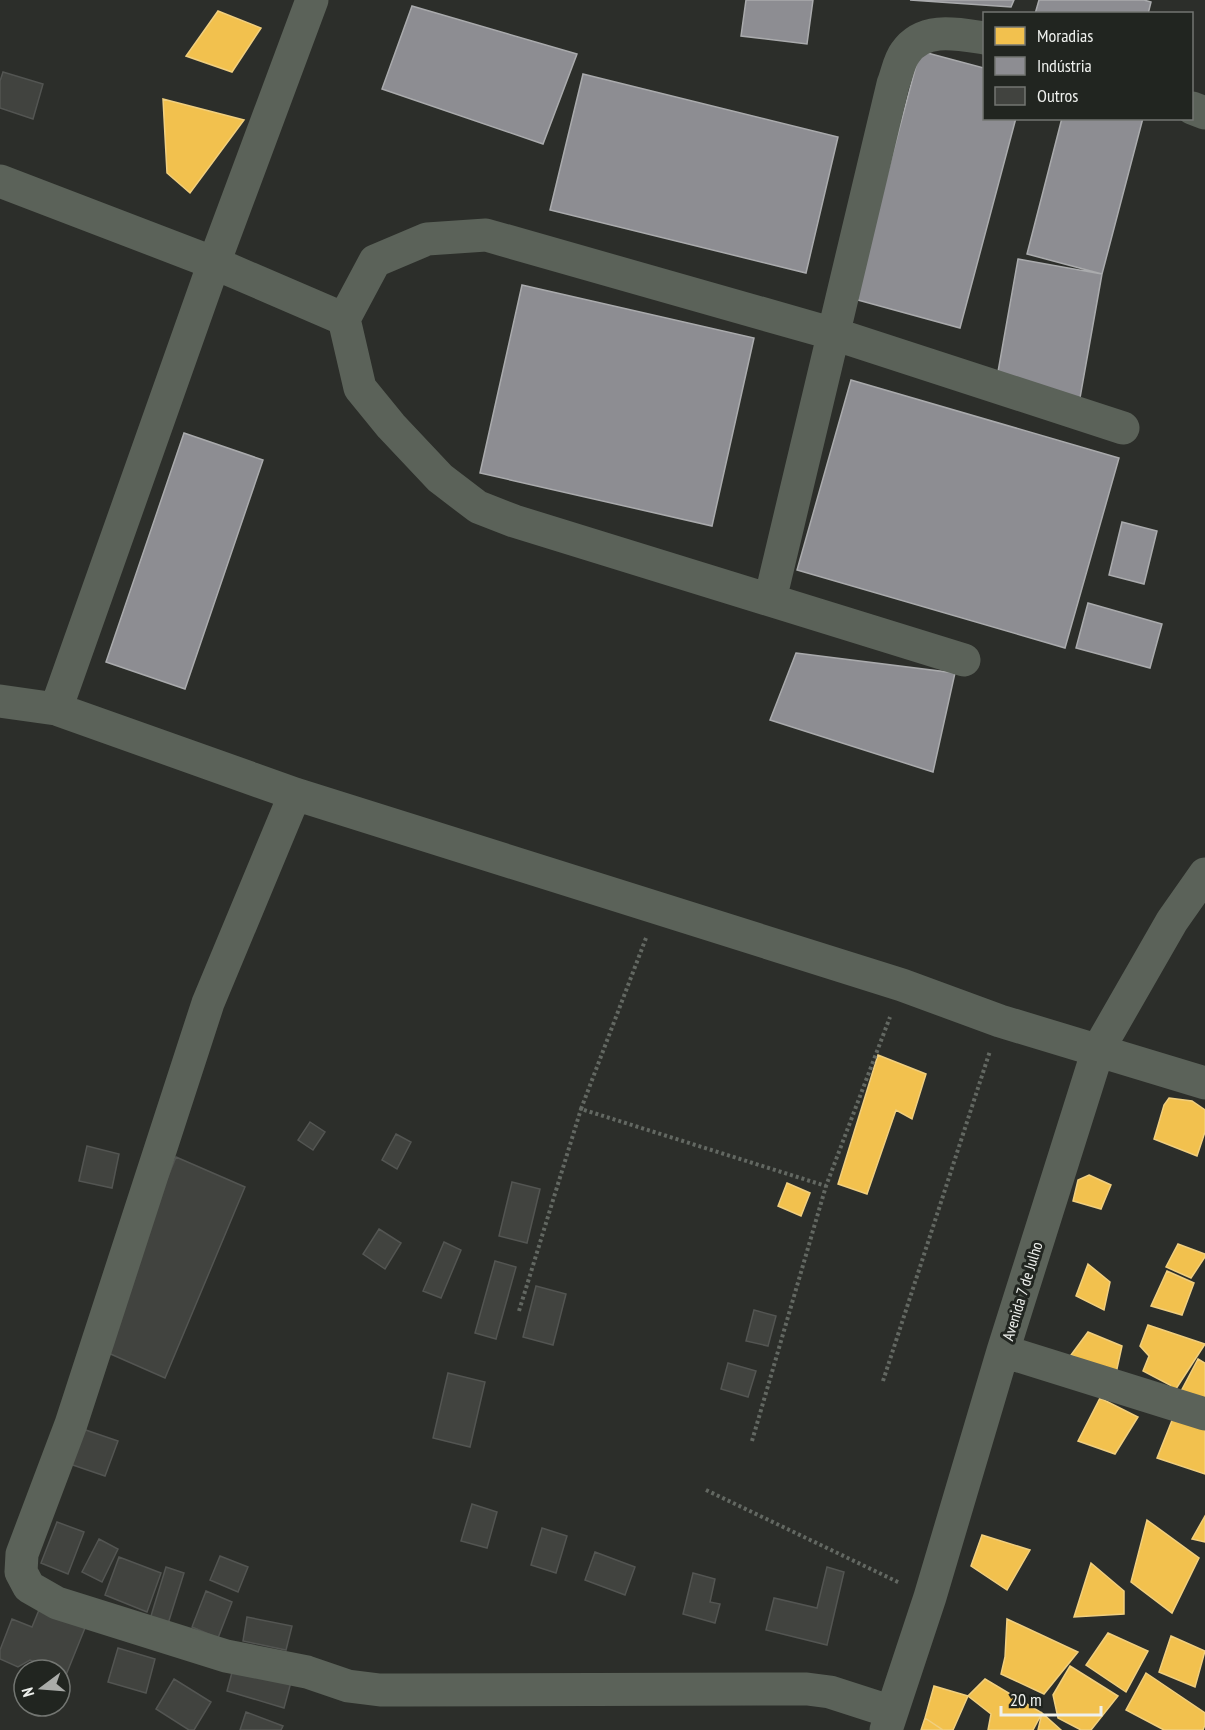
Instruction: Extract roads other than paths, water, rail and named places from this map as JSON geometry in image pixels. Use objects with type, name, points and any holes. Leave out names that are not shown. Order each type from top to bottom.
[{"type":"street","points":[[56,709],[214,263],[312,0]]},
{"type":"street","points":[[770,600],[893,84],[905,52],[922,36],[949,33],[983,38]]},
{"type":"street","points":[[0,181],[214,263],[344,319]]},
{"type":"street","points":[[964,660],[514,521],[478,507],[440,478],[391,426],[360,387],[344,319],[375,261],[427,239],[486,235],[834,334],[1122,428]]},
{"type":"street","points":[[0,701],[56,709],[295,794],[902,986],[1000,1021],[1205,1083]]},
{"type":"street","points":[[295,794],[208,1003],[71,1424],[22,1554],[21,1572],[29,1587],[57,1604],[226,1656],[307,1672],[348,1686],[398,1690],[807,1689],[830,1692],[889,1721]]},
{"type":"street","name":"Avenida 7 de Julho","points":[[889,1721],[930,1597],[1003,1351],[1098,1050],[1172,921],[1205,874]]},
{"type":"street","points":[[1003,1351],[1205,1414]]}]
